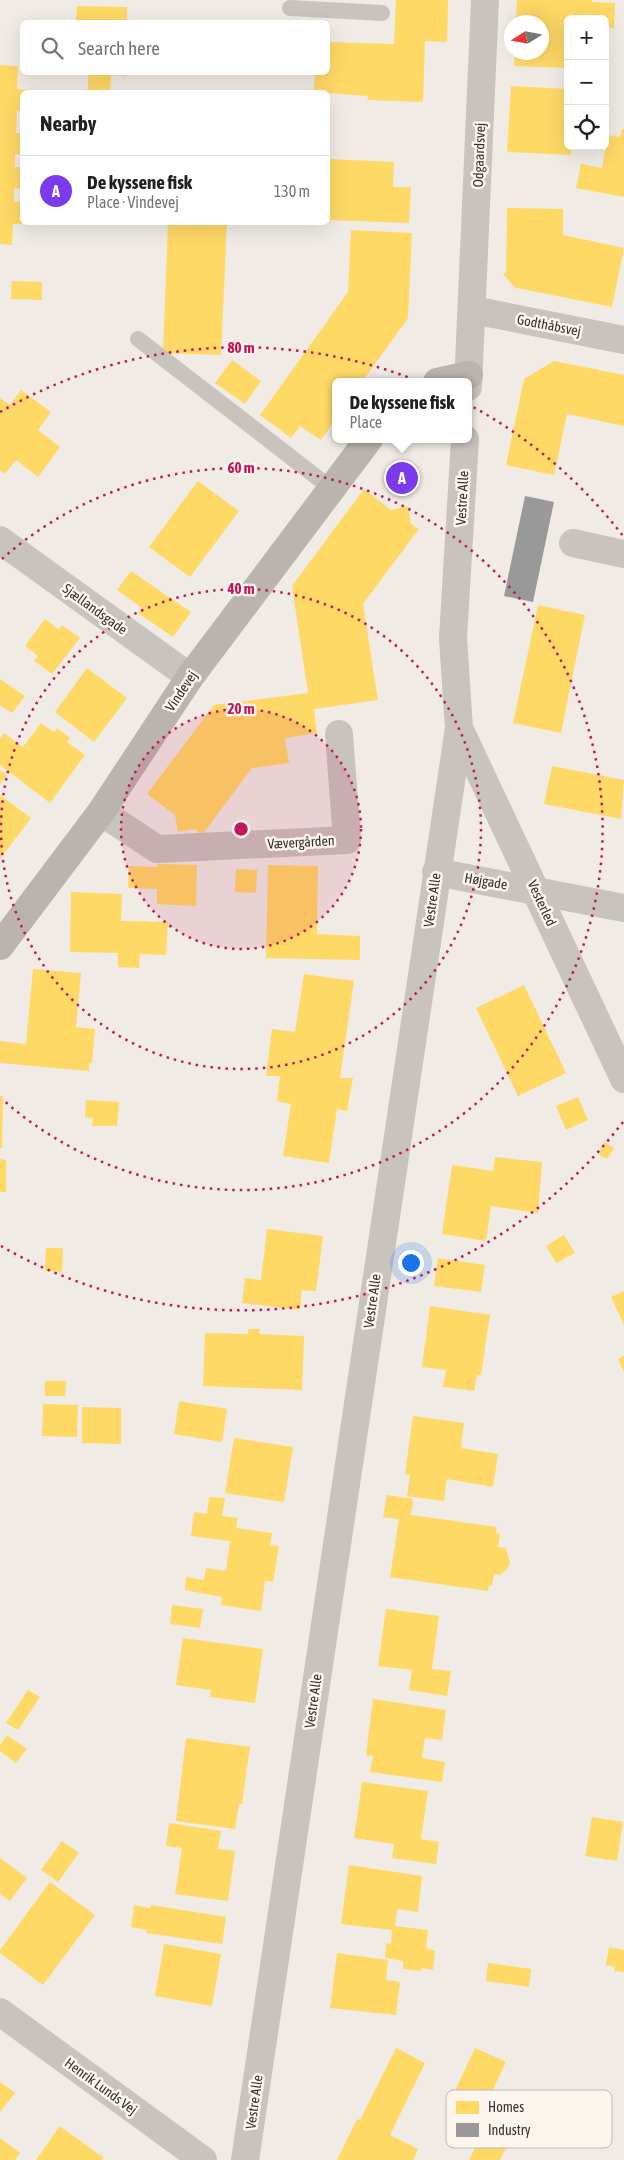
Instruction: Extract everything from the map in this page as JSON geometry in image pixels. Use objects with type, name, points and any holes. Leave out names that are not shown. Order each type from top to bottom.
[{"type":"street","name":"Odgaardsvej","points":[[473,310],[485,0]]},
{"type":"street","name":"Godthåbsvej","points":[[473,310],[624,340]]},
{"type":"street","points":[[469,378],[473,310]]},
{"type":"street","name":"Vindevej","points":[[0,946],[101,812],[190,677],[366,443]]},
{"type":"street","name":"Vestre Alle","points":[[245,2160],[458,728],[453,638],[465,443]]},
{"type":"street","name":"Sjællandsgade","points":[[0,540],[190,677]]},
{"type":"street","points":[[573,544],[624,554]]},
{"type":"street","name":"Vesterled","points":[[458,728],[624,1078]]},
{"type":"street","name":"Vævergården","points":[[101,812],[158,849],[346,840],[339,734]]},
{"type":"street","name":"Højgade","points":[[436,872],[624,908]]},
{"type":"street","name":"Henrik Lunds Vej","points":[[0,2012],[203,2160]]},
{"type":"lane","points":[[290,10],[382,13]]},
{"type":"lane","points":[[138,339],[332,489]]},
{"type":"building: Homes","points":[[396,0],[448,0],[447,42],[425,41],[423,102],[367,100],[368,96],[330,93],[330,90],[314,90],[315,75],[330,75],[330,42],[394,44]]},
{"type":"building: Homes","points":[[517,0],[592,0],[592,2],[615,3],[614,28],[609,28],[609,15],[564,15],[564,68],[514,66],[514,60],[549,60],[549,15],[516,15]]},
{"type":"building: Homes","points":[[77,6],[127,7],[127,20],[76,20]]},
{"type":"building: Homes","points":[[0,65],[18,66],[17,89],[28,90],[20,90],[20,111],[17,111],[16,133],[20,133],[20,155],[15,154],[15,167],[20,167],[20,189],[14,188],[14,202],[20,202],[20,224],[13,224],[12,245],[0,244]]},
{"type":"building: Homes","points":[[88,75],[111,75],[110,90],[88,90]]},
{"type":"building: Homes","points":[[511,86],[564,89],[564,150],[571,150],[571,155],[507,152]]},
{"type":"building: Homes","points":[[622,129],[624,129],[624,197],[576,188],[581,164],[602,168],[605,150],[609,150],[609,135],[620,137]]},
{"type":"building: Homes","points":[[330,159],[394,162],[393,187],[411,187],[409,223],[330,220]]},
{"type":"building: Homes","points":[[507,208],[563,209],[563,235],[624,248],[612,307],[516,289],[503,274],[506,272]]},
{"type":"building: Homes","points":[[168,225],[227,225],[221,355],[163,353]]},
{"type":"building: Homes","points":[[351,230],[412,233],[408,318],[365,378],[332,378],[332,425],[321,440],[300,426],[291,438],[260,415],[348,292]]},
{"type":"building: Homes","points":[[12,281],[42,282],[42,300],[11,299]]},
{"type":"building: Homes","points":[[232,360],[261,381],[245,404],[215,383]]},
{"type":"building: Homes","points":[[554,361],[624,375],[624,426],[567,414],[554,475],[506,465],[524,379]]},
{"type":"building: Homes","points":[[21,390],[51,412],[38,430],[60,447],[38,477],[16,460],[5,474],[0,470],[0,398],[10,405]]},
{"type":"building: Homes","points":[[198,481],[239,511],[190,577],[149,547]]},
{"type":"building: Homes","points":[[364,489],[391,510],[408,506],[411,524],[419,529],[363,604],[378,700],[314,709],[317,733],[285,738],[289,763],[252,768],[202,835],[195,829],[178,832],[175,815],[147,794],[214,705],[308,693],[292,586]]},
{"type":"building: Homes","points":[[131,571],[191,612],[173,637],[138,613],[142,608],[117,590]]},
{"type":"building: Homes","points":[[538,605],[585,615],[561,733],[513,723]]},
{"type":"building: Homes","points":[[45,619],[58,629],[62,625],[80,638],[52,674],[34,661],[38,656],[25,646]]},
{"type":"building: Homes","points":[[87,668],[127,698],[94,742],[55,712]]},
{"type":"building: Homes","points":[[0,679],[25,696],[12,713],[0,705]]},
{"type":"building: Homes","points":[[41,723],[54,732],[57,728],[70,738],[67,742],[85,755],[50,803],[0,765],[0,739],[4,733],[23,747]]},
{"type":"building: Homes","points":[[552,766],[624,780],[621,819],[544,804]]},
{"type":"building: Homes","points":[[0,770],[7,775],[0,784]]},
{"type":"building: Homes","points":[[0,795],[31,818],[0,859]]},
{"type":"building: Homes","points":[[158,864],[197,865],[196,906],[157,904],[157,889],[128,888],[129,866],[158,867]]},
{"type":"building: Homes","points":[[268,865],[318,866],[317,934],[360,936],[360,960],[266,958]]},
{"type":"building: Homes","points":[[236,869],[257,870],[256,893],[235,892]]},
{"type":"building: Homes","points":[[71,892],[122,894],[121,921],[168,922],[166,955],[140,954],[139,968],[118,967],[118,953],[70,952]]},
{"type":"building: Homes","points":[[33,969],[81,973],[76,1027],[95,1029],[92,1063],[89,1063],[89,1071],[0,1063],[0,1041],[26,1044]]},
{"type":"building: Homes","points":[[304,974],[354,981],[340,1078],[353,1078],[347,1111],[337,1109],[329,1163],[283,1156],[291,1104],[277,1101],[280,1076],[266,1076],[272,1029],[295,1032]]},
{"type":"building: Homes","points":[[524,985],[566,1073],[518,1096],[476,1008]]},
{"type":"building: Homes","points":[[0,1096],[3,1096],[2,1148],[0,1148]]},
{"type":"building: Homes","points":[[578,1097],[588,1120],[566,1130],[556,1106]]},
{"type":"building: Homes","points":[[86,1100],[119,1102],[117,1126],[92,1126],[93,1118],[85,1117]]},
{"type":"building: Homes","points":[[604,1142],[614,1148],[607,1159],[598,1154]]},
{"type":"building: Homes","points":[[495,1157],[542,1162],[538,1213],[491,1206],[486,1241],[442,1234],[452,1165],[493,1171]]},
{"type":"building: Homes","points":[[0,1159],[6,1160],[6,1192],[0,1192]]},
{"type":"building: Homes","points":[[267,1229],[323,1236],[316,1291],[302,1290],[300,1310],[242,1303],[245,1278],[261,1280]]},
{"type":"building: Homes","points":[[564,1235],[575,1253],[556,1263],[546,1246]]},
{"type":"building: Homes","points":[[46,1248],[63,1248],[62,1272],[45,1271]]},
{"type":"building: Homes","points":[[438,1258],[485,1265],[481,1292],[434,1286]]},
{"type":"building: Homes","points":[[624,1291],[624,1325],[611,1297]]},
{"type":"building: Homes","points":[[430,1306],[490,1315],[481,1375],[477,1375],[474,1391],[443,1387],[446,1370],[422,1367]]},
{"type":"building: Homes","points":[[248,1329],[260,1329],[259,1334],[304,1336],[302,1390],[203,1386],[205,1333],[248,1334]]},
{"type":"building: Homes","points":[[624,1356],[624,1372],[618,1359]]},
{"type":"building: Homes","points":[[45,1381],[66,1381],[65,1396],[45,1396]]},
{"type":"building: Homes","points":[[179,1401],[227,1409],[222,1442],[174,1434]]},
{"type":"building: Homes","points":[[43,1404],[78,1405],[77,1437],[42,1436]]},
{"type":"building: Homes","points":[[82,1407],[121,1408],[121,1444],[82,1443]]},
{"type":"building: Homes","points":[[413,1416],[464,1423],[461,1448],[498,1454],[493,1487],[447,1479],[444,1501],[407,1496],[410,1475],[405,1474]]},
{"type":"building: Homes","points":[[234,1438],[293,1447],[284,1502],[225,1493]]},
{"type":"building: Homes","points":[[387,1495],[413,1499],[411,1515],[497,1527],[496,1533],[500,1534],[498,1547],[505,1548],[507,1552],[510,1563],[508,1568],[500,1575],[494,1574],[492,1586],[489,1585],[488,1591],[390,1577],[399,1519],[383,1517]]},
{"type":"building: Homes","points":[[209,1497],[225,1498],[222,1516],[238,1518],[236,1528],[272,1533],[270,1545],[279,1546],[273,1582],[265,1581],[261,1611],[221,1605],[222,1597],[185,1590],[186,1577],[204,1580],[206,1568],[226,1571],[230,1541],[191,1536],[194,1512],[207,1514]]},
{"type":"building: Homes","points":[[172,1605],[203,1609],[200,1628],[170,1624]]},
{"type":"building: Homes","points":[[386,1609],[439,1616],[432,1669],[451,1671],[447,1696],[409,1690],[412,1670],[378,1666]]},
{"type":"building: Homes","points":[[183,1638],[263,1649],[255,1703],[210,1697],[211,1690],[176,1685]]},
{"type":"building: Homes","points":[[28,1690],[40,1697],[18,1730],[6,1723]]},
{"type":"building: Homes","points":[[373,1699],[446,1710],[442,1740],[425,1738],[422,1758],[445,1762],[442,1782],[370,1772],[373,1756],[366,1755]]},
{"type":"building: Homes","points":[[7,1735],[27,1749],[16,1763],[0,1751],[0,1745]]},
{"type":"building: Homes","points":[[186,1738],[250,1747],[242,1804],[239,1804],[235,1829],[176,1821]]},
{"type":"building: Homes","points":[[362,1782],[428,1791],[421,1839],[439,1842],[436,1864],[392,1858],[394,1844],[354,1838]]},
{"type":"building: Homes","points":[[592,1817],[623,1822],[617,1861],[585,1856]]},
{"type":"building: Homes","points":[[169,1823],[221,1831],[218,1849],[235,1851],[228,1901],[175,1894],[182,1848],[166,1846]]},
{"type":"building: Homes","points":[[62,1841],[79,1853],[58,1882],[41,1870]]},
{"type":"building: Homes","points":[[0,1858],[27,1878],[10,1901],[0,1894]]},
{"type":"building: Homes","points":[[349,1865],[422,1876],[418,1912],[397,1909],[395,1926],[428,1930],[426,1948],[435,1951],[433,1970],[422,1968],[421,1971],[403,1969],[403,1961],[385,1958],[386,1943],[391,1944],[392,1930],[341,1924]]},
{"type":"building: Homes","points":[[50,1882],[95,1915],[43,1985],[0,1953],[0,1950]]},
{"type":"building: Homes","points":[[134,1905],[150,1908],[151,1905],[226,1917],[222,1944],[146,1933],[147,1930],[131,1927]]},
{"type":"building: Homes","points":[[164,1944],[221,1954],[212,2006],[155,1996]]},
{"type":"building: Homes","points":[[609,1947],[624,1950],[624,1972],[614,1971],[615,1967],[606,1965]]},
{"type":"building: Homes","points":[[337,1953],[388,1960],[386,1980],[400,1982],[396,2015],[330,2008]]},
{"type":"building: Homes","points":[[488,1963],[531,1969],[529,1987],[486,1981]]},
{"type":"building: Homes","points":[[396,2048],[425,2063],[390,2135],[418,2149],[413,2160],[337,2160],[357,2119],[360,2120]]},
{"type":"building: Homes","points":[[475,2048],[506,2062],[493,2090],[455,2090]]},
{"type":"building: Homes","points":[[0,2082],[15,2093],[0,2112]]},
{"type":"building: Homes","points":[[60,2126],[104,2158],[102,2160],[36,2160]]},
{"type":"building: Homes","points":[[0,2138],[20,2153],[15,2160],[0,2160]]},
{"type":"building: Homes","points":[[475,2148],[506,2148],[500,2160],[469,2160]]},
{"type":"building: Industry","points":[[525,496],[554,502],[533,602],[504,596]]},
{"type":"place","name":"De kyssene fisk","points":[[402,478]]}]
